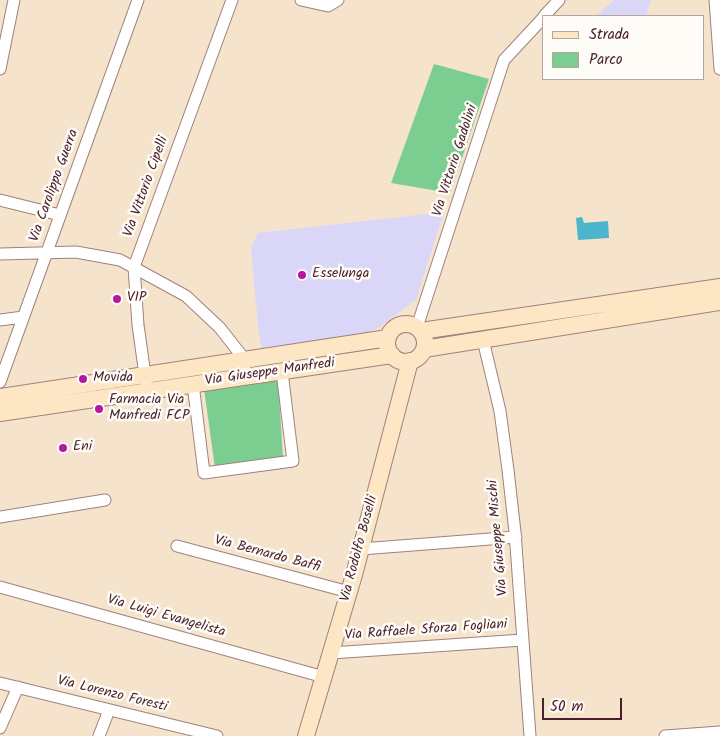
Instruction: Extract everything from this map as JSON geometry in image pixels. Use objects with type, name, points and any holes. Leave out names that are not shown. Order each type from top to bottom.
[{"type":"main road","points":[[419,329],[720,286]]},
{"type":"main road","points":[[424,350],[424,337],[419,329],[411,324],[399,325],[394,328],[388,338],[387,344],[392,356],[404,362],[416,359],[424,350],[720,302]]},
{"type":"main road","name":"Via Giuseppe Manfredi","points":[[0,413],[146,383],[193,384],[246,369],[388,338]]},
{"type":"main road","name":"Via Giuseppe Manfredi","points":[[0,397],[146,383],[246,369],[282,372],[392,356]]},
{"type":"main road","name":"Via Rodolfo Boselli","points":[[306,736],[361,549],[410,361]]},
{"type":"street","points":[[0,69],[14,0]]},
{"type":"street","name":"Via Carolippo Guerra","points":[[0,382],[138,0]]},
{"type":"street","name":"Via Vittorio Cipelli","points":[[146,383],[138,325],[134,267],[232,0]]},
{"type":"street","points":[[300,0],[333,3]]},
{"type":"street","name":"Via Vittorio Gadolini","points":[[546,15],[559,0]]},
{"type":"street","points":[[715,0],[720,69]]},
{"type":"street","name":"Via Vittorio Gadolini","points":[[419,329],[504,60],[542,19]]},
{"type":"street","points":[[0,200],[60,215]]},
{"type":"street","points":[[0,254],[76,252],[120,260],[186,296],[220,328],[246,369]]},
{"type":"street","points":[[0,320],[23,317]]},
{"type":"street","name":"Via Giuseppe Mischi","points":[[483,340],[500,411],[516,538],[530,736]]},
{"type":"street","points":[[193,384],[204,473],[293,461],[282,372]]},
{"type":"street","points":[[0,517],[105,500]]},
{"type":"street","points":[[361,549],[516,538]]},
{"type":"street","name":"Via Bernardo Baffi","points":[[177,546],[349,592]]},
{"type":"street","name":"Via Luigi Evangelista","points":[[0,586],[324,677]]},
{"type":"street","name":"Via Raffaele Sforza Fogliani","points":[[331,653],[523,640]]},
{"type":"street","name":"Via Lorenzo Foresti","points":[[0,682],[217,736]]},
{"type":"street","points":[[0,728],[18,687]]},
{"type":"street","points":[[100,736],[109,710]]},
{"type":"street","points":[[665,736],[720,732]]},
{"type":"shaded area","points":[[614,0],[651,0],[646,15],[597,15]]},
{"type":"shaded area","points":[[444,212],[416,300],[374,331],[262,351],[251,247],[258,233]]},
{"type":"green space","points":[[434,64],[489,79],[450,193],[391,183]]},
{"type":"green space","points":[[278,380],[283,457],[215,468],[204,389]]},
{"type":"water","points":[[582,217],[584,223],[608,221],[609,238],[578,240],[576,218]]},
{"type":"place","name":"Esselunga","points":[[302,275]]},
{"type":"place","name":"VIP","points":[[117,299]]},
{"type":"place","name":"Movida","points":[[83,379]]},
{"type":"place","name":"Farmacia Via Manfredi FCP","points":[[99,409]]},
{"type":"place","name":"Eni","points":[[63,448]]}]
